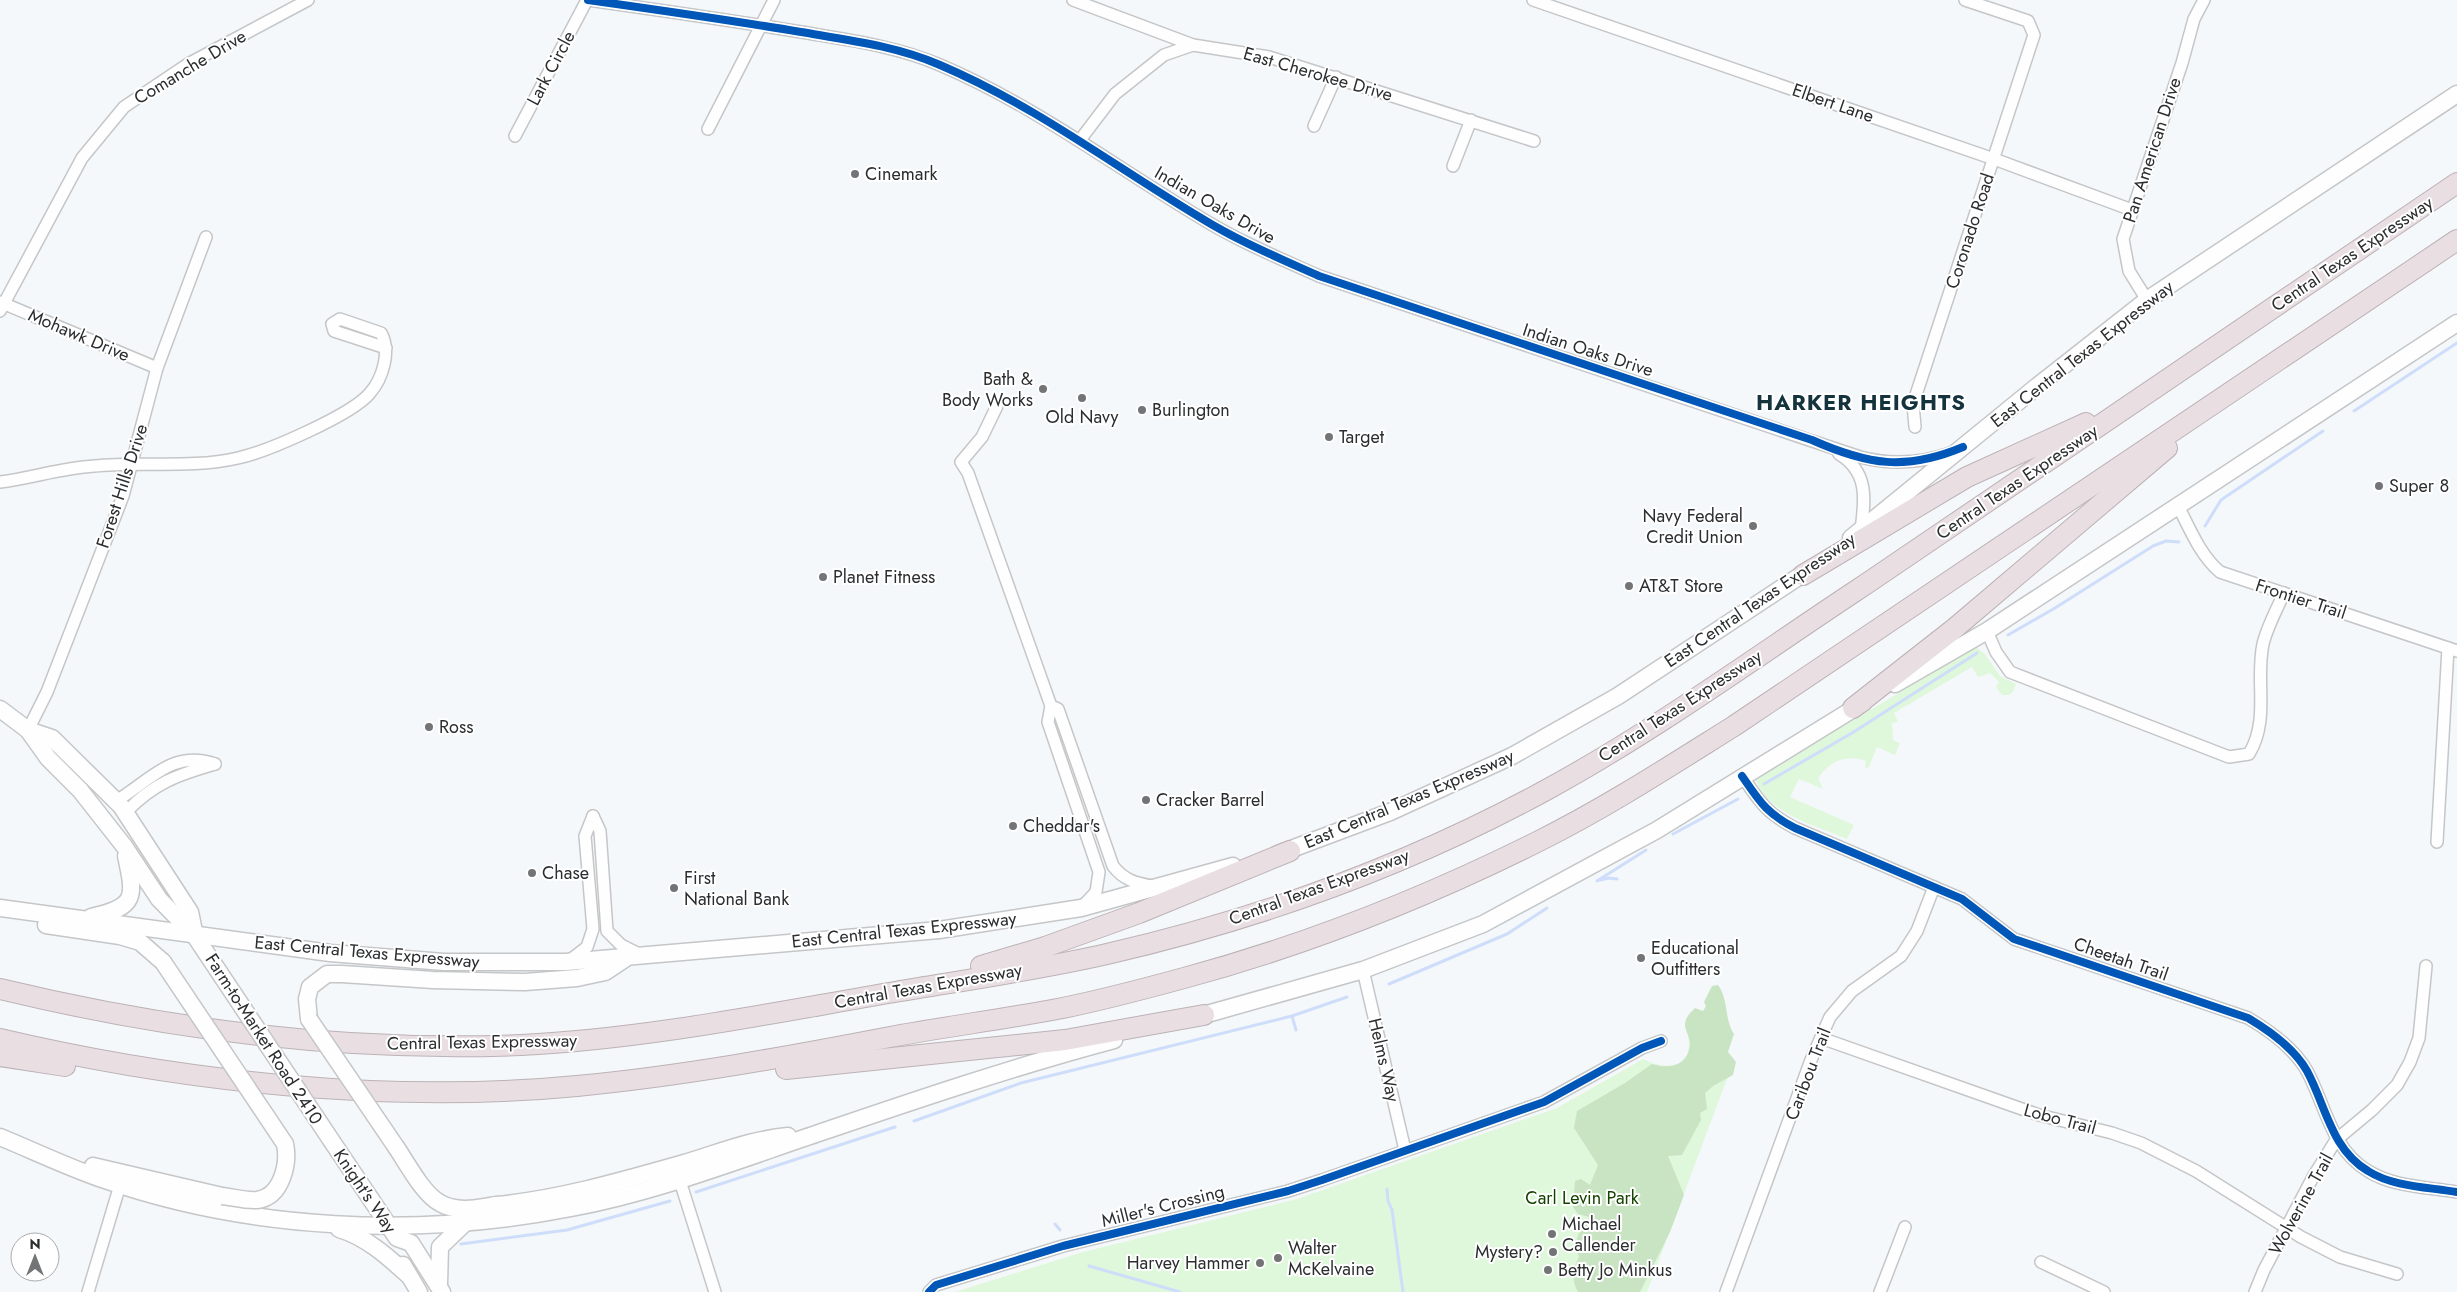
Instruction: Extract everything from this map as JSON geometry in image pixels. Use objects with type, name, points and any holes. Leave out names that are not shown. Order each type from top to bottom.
[{"type":"highway","name":"Central Texas Expressway","points":[[0,989],[67,1005],[162,1022],[318,1041],[422,1046],[521,1045],[656,1032],[981,978],[1116,951],[1269,908],[1377,869],[1452,837],[1546,790],[1614,751],[2138,400],[2457,183]]},
{"type":"highway","points":[[0,1039],[130,1064],[343,1090],[447,1092],[573,1086],[683,1074],[958,1024],[1053,1010],[1141,989],[1261,955],[1409,901],[1541,840],[1640,785],[1734,726],[2457,240]]},
{"type":"highway","points":[[1802,575],[1967,477],[2138,400]]},
{"type":"highway","points":[[1853,708],[1955,628],[2165,452],[2190,421]]},
{"type":"highway","points":[[791,1010],[814,997],[992,964],[1139,913],[1290,851]]},
{"type":"highway","points":[[683,1074],[706,1078],[887,1057],[993,1049],[1065,1040],[1204,1015]]},
{"type":"highway","points":[[0,1056],[79,1068],[130,1064]]},
{"type":"main road","name":"East Central Texas Expressway","points":[[0,908],[321,952],[444,962],[566,962],[939,930],[1081,908],[1290,851],[1390,812],[1512,756],[1618,696],[1802,575],[1963,448],[2034,388],[2148,300],[2457,94]]},
{"type":"main road","points":[[0,1137],[120,1185],[210,1208],[259,1216],[393,1232],[573,1208],[680,1180],[1021,1064],[1363,970],[1483,924],[1657,830],[1853,708],[1987,630],[2457,323]]},
{"type":"main road","name":"Farm-to-Market Road 2410","points":[[0,709],[28,730],[48,758],[80,790],[124,846],[159,898],[195,936],[333,1143]]},
{"type":"main road","name":"Farm-to-Market Road 2410","points":[[28,730],[52,738],[121,807],[190,912],[195,936]]},
{"type":"main road","points":[[58,768],[82,785],[114,817],[119,817],[121,807]]},
{"type":"main road","points":[[82,919],[110,913],[127,904],[132,894],[124,846]]},
{"type":"main road","points":[[0,917],[120,936],[140,942],[163,962],[284,1144],[287,1155],[286,1168],[277,1186],[269,1195],[257,1200],[222,1196],[47,1156]]},
{"type":"main road","points":[[635,956],[605,972],[525,982],[327,974],[310,986],[307,999],[309,1018],[432,1198],[454,1209],[522,1203],[616,1182],[736,1145],[771,1138],[817,1134]]},
{"type":"main road","name":"Knight's Way","points":[[333,1143],[393,1232],[411,1243],[441,1289]]},
{"type":"main road","points":[[441,1289],[440,1247],[466,1222]]},
{"type":"main road","points":[[317,1223],[354,1233],[408,1274]]},
{"type":"main road","name":"Knight's Way","points":[[393,1232],[394,1250],[419,1292]]},
{"type":"street","name":"Comanche Drive","points":[[1,305],[82,158],[124,107],[188,64],[308,0]]},
{"type":"street","name":"Indian Oaks Drive","points":[[588,0],[761,25],[872,44],[938,64],[994,89],[1080,140],[1203,220],[1240,240],[1319,276],[1812,440],[1832,449]]},
{"type":"street","name":"Lark Circle","points":[[515,136],[588,0]]},
{"type":"street","points":[[708,129],[774,0]]},
{"type":"street","name":"East Cherokee Drive","points":[[1073,0],[1193,45],[1269,57],[1534,141]]},
{"type":"street","name":"Elbert Lane","points":[[1534,0],[1994,159],[2132,210]]},
{"type":"street","name":"Coronado Road","points":[[1916,427],[1913,404],[2034,35],[2028,21],[1965,0]]},
{"type":"street","name":"Pan American Drive","points":[[2148,300],[2129,271],[2123,239],[2182,63],[2194,19],[2204,0]]},
{"type":"street","points":[[1080,140],[1116,94],[1164,55],[1193,45]]},
{"type":"street","points":[[1314,126],[1336,77]]},
{"type":"street","points":[[1453,166],[1471,120]]},
{"type":"street","name":"Forest Hills Drive","points":[[28,730],[52,679],[123,496],[157,368],[206,237]]},
{"type":"street","name":"Mohawk Drive","points":[[1,305],[157,368]]},
{"type":"street","points":[[0,482],[94,466],[209,464],[240,458],[288,440],[347,410],[370,394],[379,378],[386,348]]},
{"type":"street","points":[[997,406],[982,437],[961,462],[968,473],[1051,706],[1048,722],[1099,872],[1096,892],[1081,908]]},
{"type":"street","points":[[1832,449],[1879,462],[1898,463],[1928,461],[1963,448]]},
{"type":"street","points":[[1832,449],[1851,461],[1860,477],[1865,496],[1861,530]]},
{"type":"street","name":"Frontier Trail","points":[[2178,506],[2200,548],[2212,565],[2220,572],[2453,649]]},
{"type":"street","points":[[1987,630],[1996,652],[2010,672],[2229,757],[2249,754],[2257,740],[2260,725],[2263,644],[2284,593]]},
{"type":"street","points":[[2437,842],[2453,649]]},
{"type":"street","points":[[1051,706],[1058,709],[1113,866],[1122,877],[1136,883],[1158,887]]},
{"type":"street","points":[[199,758],[215,764],[167,779],[139,799],[121,807],[147,778],[169,765],[199,758]]},
{"type":"street","name":"Cheetah Trail","points":[[1742,776],[1763,807],[1774,817],[1795,828],[1962,899],[2014,939],[2248,1018],[2282,1042],[2307,1071],[2336,1140],[2351,1158],[2368,1172],[2398,1182],[2457,1192]]},
{"type":"street","points":[[566,962],[587,947],[592,929],[585,836],[593,816],[600,831],[607,930],[635,956]]},
{"type":"street","name":"Caribou Trail","points":[[1726,1292],[1820,1038],[1830,1018],[1852,990],[1892,964],[1910,944],[1934,887]]},
{"type":"street","name":"Wolverine Trail","points":[[2256,1292],[2264,1270],[2313,1177],[2336,1140],[2372,1110],[2397,1084],[2410,1062],[2420,1038],[2426,966]]},
{"type":"street","name":"Helms Way","points":[[1363,970],[1405,1150]]},
{"type":"street","name":"Lobo Trail","points":[[1820,1038],[2039,1116],[2112,1133],[2141,1143],[2196,1171],[2301,1237],[2340,1257],[2397,1274]]},
{"type":"street","name":"Miller's Crossing","points":[[928,1292],[936,1285],[1063,1246],[1288,1191],[1544,1102],[1642,1048],[1661,1041]]},
{"type":"street","points":[[680,1180],[715,1292]]},
{"type":"street","points":[[88,1292],[120,1185]]},
{"type":"street","points":[[1880,1292],[1905,1227]]},
{"type":"street","points":[[2041,1262],[2104,1292]]},
{"type":"green space","points":[[1976,647],[1985,654],[2000,676],[2016,684],[2013,692],[2009,695],[2002,695],[1996,687],[1999,682],[1990,673],[1978,677],[1972,667],[1894,713],[1898,722],[1892,723],[1893,740],[1900,743],[1895,755],[1877,747],[1868,769],[1865,767],[1866,761],[1852,758],[1839,760],[1828,767],[1818,778],[1823,789],[1799,779],[1790,797],[1854,825],[1847,839],[1794,817],[1771,802],[1762,791],[1755,779]]},
{"type":"green space","points":[[1718,985],[1724,997],[1729,1022],[1734,1034],[1728,1052],[1736,1062],[1733,1075],[1713,1086],[1705,1093],[1707,1109],[1700,1113],[1701,1120],[1682,1155],[1668,1156],[1684,1195],[1670,1232],[1640,1292],[1578,1292],[1574,1279],[1575,1265],[1579,1257],[1576,1244],[1578,1235],[1589,1217],[1578,1214],[1573,1207],[1575,1181],[1581,1179],[1590,1185],[1598,1165],[1574,1128],[1577,1111],[1625,1083],[1652,1064],[1672,1066],[1682,1061],[1689,1051],[1690,1044],[1685,1022],[1695,1008],[1703,1011],[1706,1006],[1704,1002],[1712,986]]},
{"type":"green space","name":"Carl Levin Park","points":[[1687,1030],[1733,1063],[1647,1292],[955,1292],[1083,1252],[1297,1199],[1557,1108],[1643,1059],[1663,1065],[1679,1063],[1688,1052]]},
{"type":"waterway","points":[[2354,411],[2457,343]]},
{"type":"waterway","points":[[2205,526],[2221,500],[2323,431]]},
{"type":"waterway","points":[[2008,635],[2055,608],[2153,546],[2166,541],[2179,542]]},
{"type":"waterway","points":[[1764,784],[1852,733],[1977,653]]},
{"type":"waterway","points":[[1673,834],[1738,799]]},
{"type":"waterway","points":[[1597,881],[1646,850]]},
{"type":"waterway","points":[[1600,880],[1617,879]]},
{"type":"waterway","points":[[1389,984],[1507,934],[1547,908]]},
{"type":"waterway","points":[[914,1121],[1021,1083],[1292,1016],[1347,997]]},
{"type":"waterway","points":[[1292,1016],[1296,1030]]},
{"type":"waterway","points":[[696,1192],[895,1127]]},
{"type":"waterway","points":[[1387,1189],[1388,1201],[1392,1210],[1403,1292]]},
{"type":"waterway","points":[[461,1244],[567,1230],[670,1201]]},
{"type":"waterway","points":[[1055,1224],[1060,1230]]},
{"type":"waterway","points":[[1089,1266],[1180,1292]]},
{"type":"cycle path","points":[[588,0],[721,19],[872,44],[923,58],[1008,98],[1229,234],[1319,276],[1869,460],[1887,462],[1923,460],[1963,447]]},
{"type":"cycle path","points":[[1742,776],[1764,806],[1785,823],[1962,899],[2014,939],[2248,1018],[2281,1041],[2302,1063],[2314,1084],[2337,1139],[2356,1162],[2368,1171],[2388,1180],[2411,1186],[2457,1192]]},
{"type":"cycle path","points":[[929,1292],[936,1285],[1063,1246],[1288,1191],[1322,1180],[1544,1102],[1642,1048],[1661,1041]]},
{"type":"place","name":"Cinemark","points":[[855,174]]},
{"type":"place","name":"Bath & Body Works","points":[[1043,389]]},
{"type":"place","name":"Old Navy","points":[[1082,398]]},
{"type":"place","name":"Burlington","points":[[1142,410]]},
{"type":"place","name":"Target","points":[[1329,437]]},
{"type":"place","name":"Super 8","points":[[2379,486]]},
{"type":"place","name":"Navy Federal Credit Union","points":[[1753,526]]},
{"type":"place","name":"Planet Fitness","points":[[823,577]]},
{"type":"place","name":"AT&T Store","points":[[1629,586]]},
{"type":"place","name":"Ross","points":[[429,727]]},
{"type":"place","name":"Cracker Barrel","points":[[1146,800]]},
{"type":"place","name":"Cheddar's","points":[[1013,826]]},
{"type":"place","name":"Chase","points":[[532,873]]},
{"type":"place","name":"First National Bank","points":[[674,888]]},
{"type":"place","name":"Educational Outfitters","points":[[1641,958]]},
{"type":"place","name":"Michael Callender","points":[[1552,1234]]},
{"type":"place","name":"Mystery?","points":[[1553,1252]]},
{"type":"place","name":"Walter McKelvaine","points":[[1278,1258]]},
{"type":"place","name":"Harvey Hammer","points":[[1260,1263]]},
{"type":"place","name":"Betty Jo Minkus","points":[[1548,1270]]},
{"type":"district","name":"HARKER HEIGHTS","points":[[1861,402]]}]
